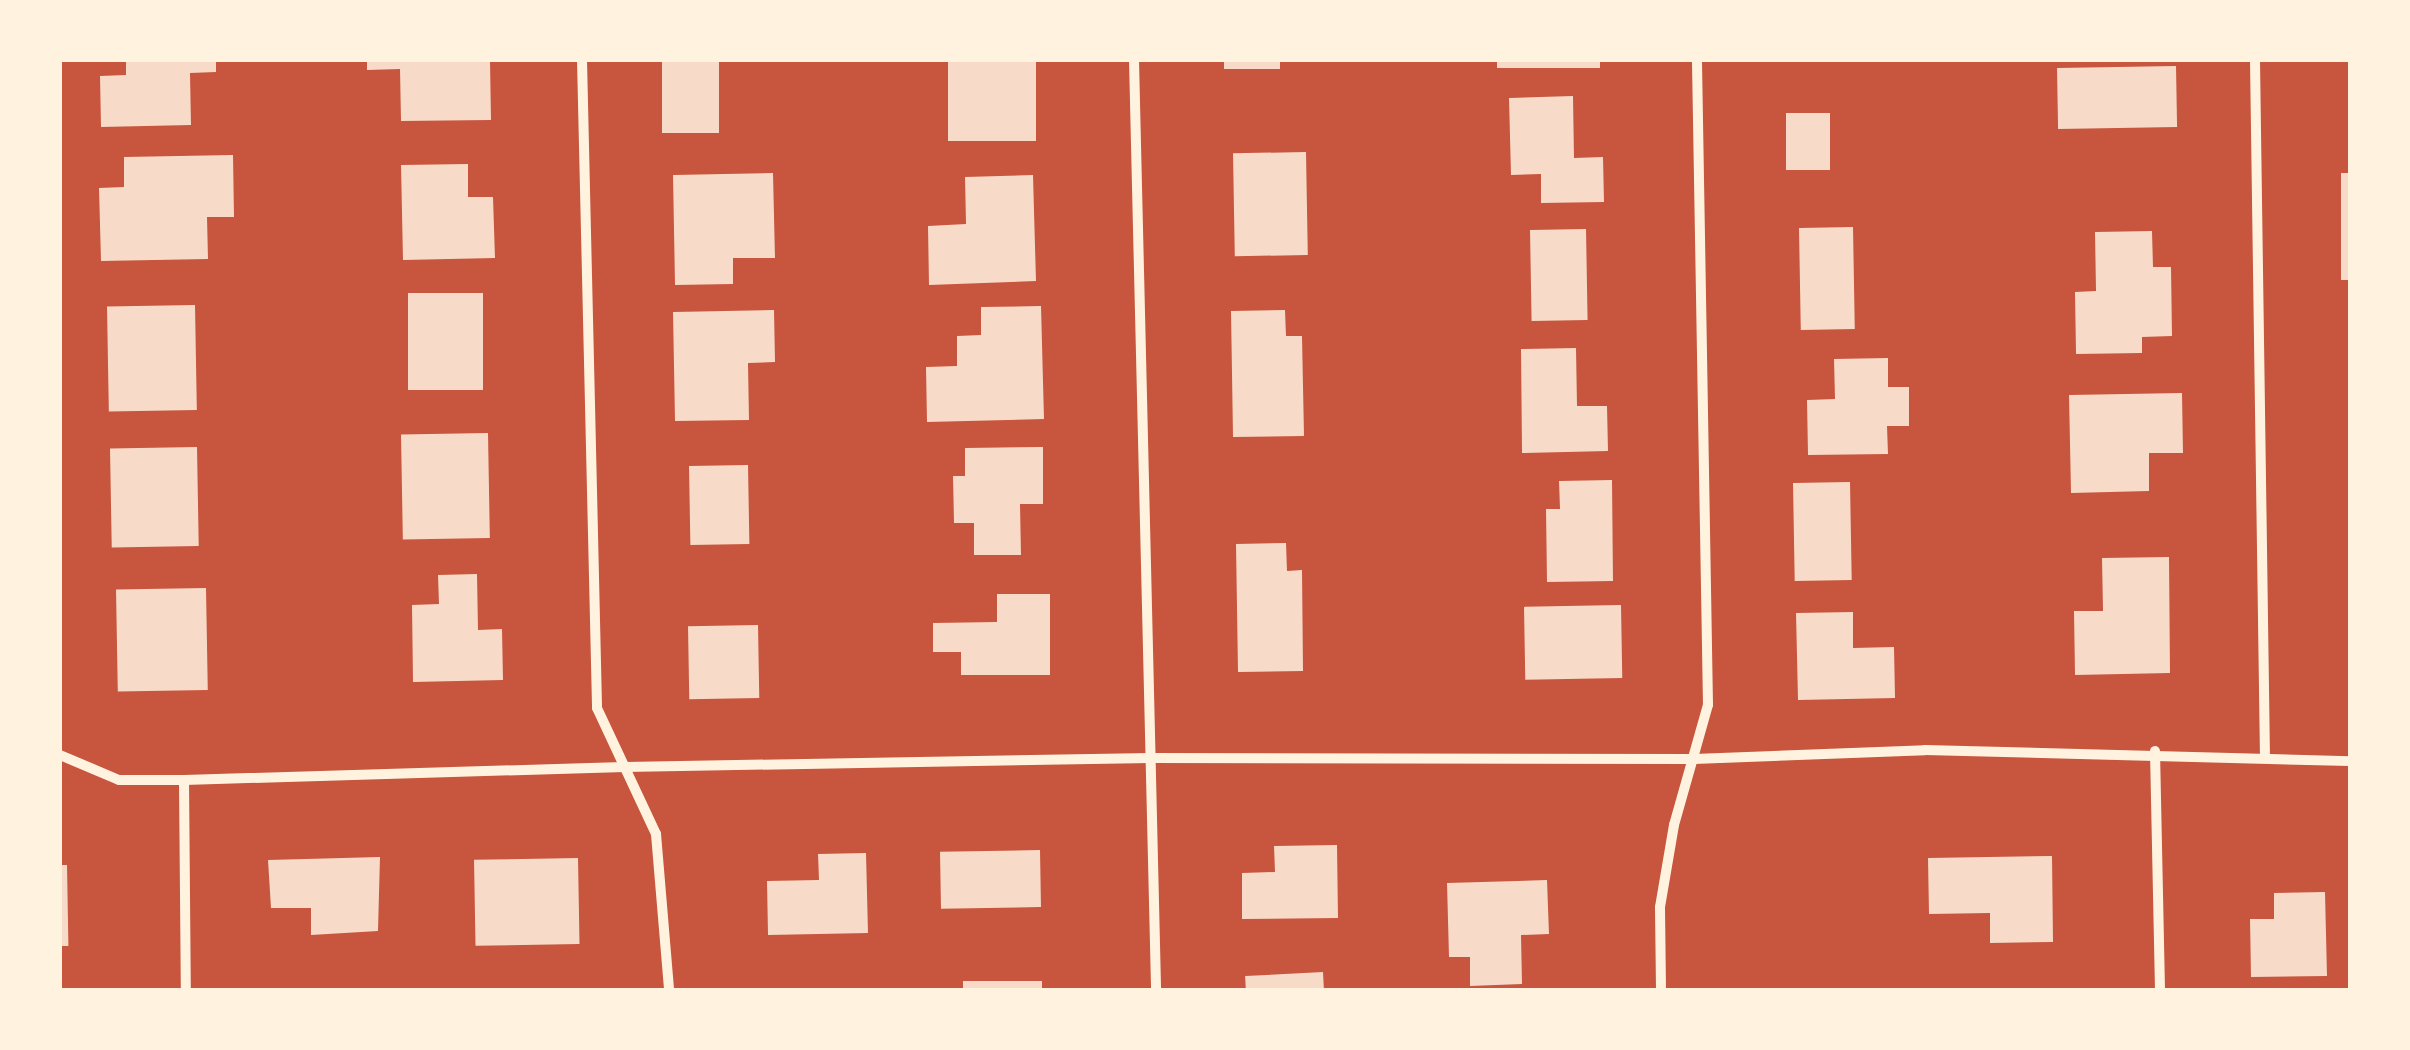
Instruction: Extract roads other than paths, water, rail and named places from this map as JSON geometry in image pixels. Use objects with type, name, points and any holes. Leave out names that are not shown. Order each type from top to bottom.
[{"type":"street","points":[[582,60],[597,708],[656,834],[669,990]]},
{"type":"street","points":[[1134,60],[1156,990]]},
{"type":"street","points":[[1661,990],[1660,907],[1708,705],[1697,60]]},
{"type":"street","points":[[2255,60],[2265,756]]},
{"type":"street","points":[[60,756],[119,780],[1151,758],[1694,759],[1925,750],[2155,752],[2350,761]]},
{"type":"street","points":[[2155,752],[2160,990]]},
{"type":"street","points":[[184,780],[186,990]]}]
